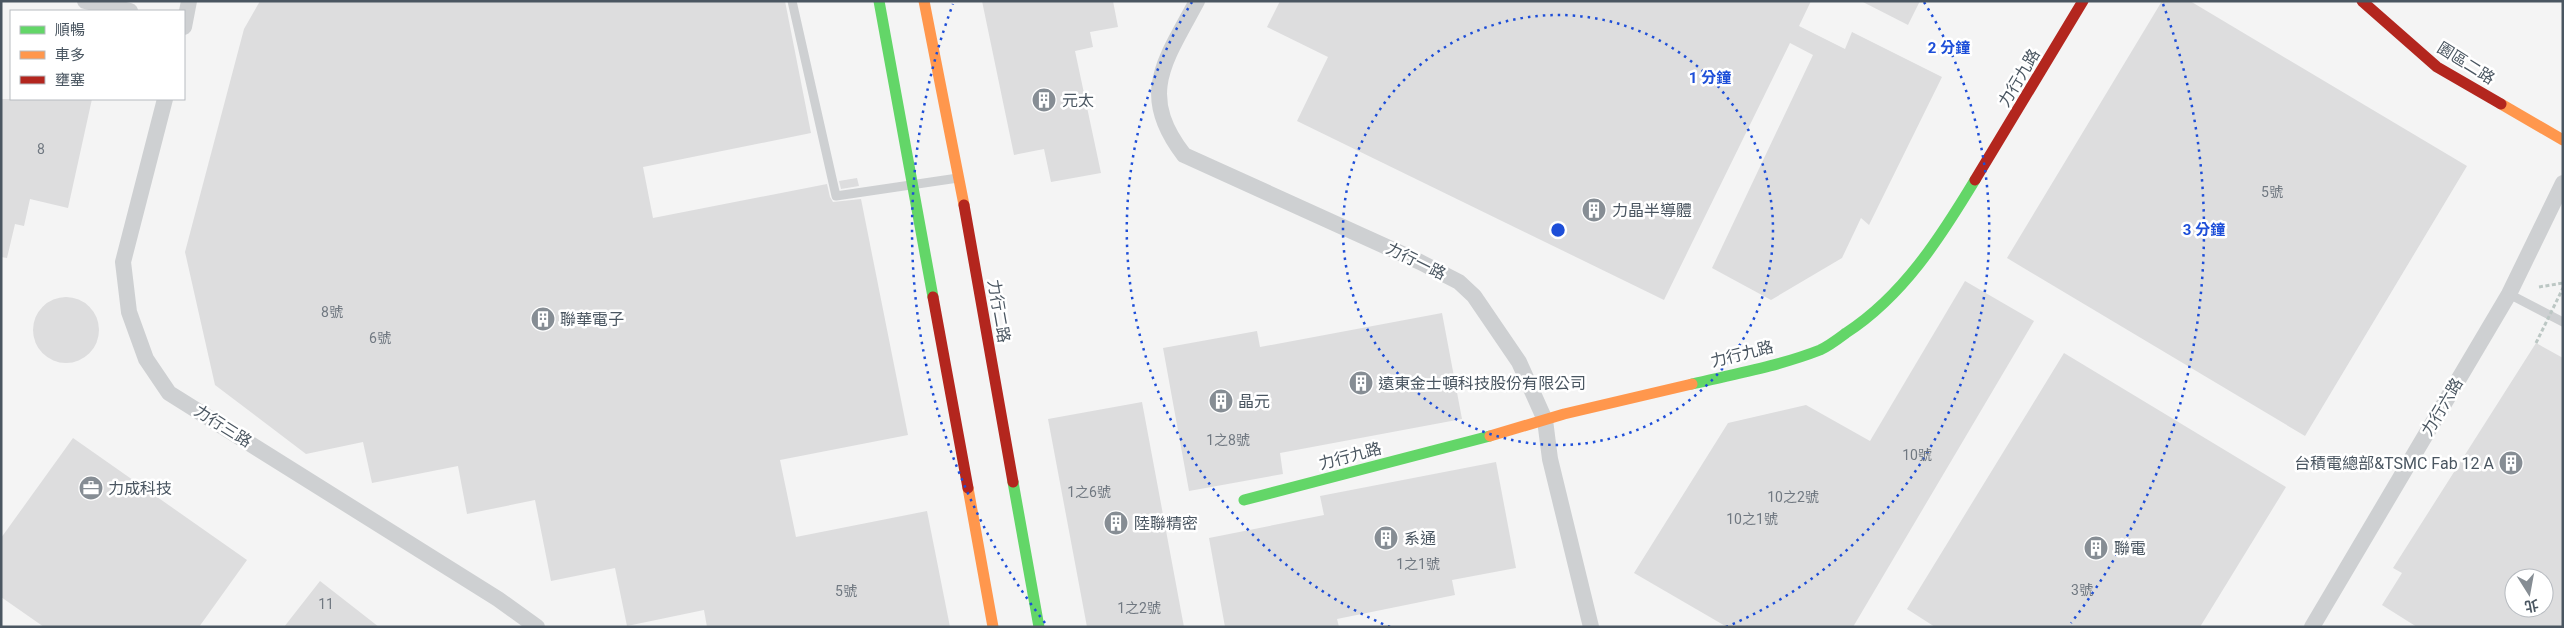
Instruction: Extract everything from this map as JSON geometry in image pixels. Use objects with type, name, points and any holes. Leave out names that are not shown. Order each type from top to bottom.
[{"type":"street","points":[[85,1],[126,10]]},
{"type":"street","points":[[185,20],[189,1]]},
{"type":"street","points":[[879,1],[993,627]]},
{"type":"street","name":"力行二路","points":[[924,1],[1039,627]]},
{"type":"street","name":"力行一路","points":[[1197,1],[1162,66],[1159,91],[1160,115],[1171,138],[1184,155],[1420,262],[1459,282],[1474,296],[1519,362],[1545,420],[1550,459],[1591,627]]},
{"type":"street","name":"力行九路","points":[[1244,500],[1545,420],[1776,363],[1822,349],[1860,324],[1904,284],[1944,231],[2083,1]]},
{"type":"street","name":"園區二路","points":[[2362,1],[2437,67],[2563,140]]},
{"type":"street","name":"力行三路","points":[[166,100],[124,262],[129,312],[146,359],[168,392],[490,594],[537,627]]},
{"type":"street","name":"力行六路","points":[[2312,627],[2509,294],[2563,183]]},
{"type":"lane","points":[[792,1],[836,196],[958,178]]},
{"type":"lane","points":[[2509,294],[2563,322]]},
{"type":"path","points":[[2539,287],[2563,283]]},
{"type":"path","points":[[2536,343],[2563,288]]},
{"type":"building","name":"聯華電子","points":[[260,1],[785,1],[811,133],[643,167],[653,218],[827,184],[833,202],[861,199],[908,435],[780,460],[796,537],[927,511],[950,627],[707,627],[704,610],[627,626],[615,568],[551,581],[535,500],[467,514],[458,466],[372,483],[363,442],[306,454],[215,385],[185,252],[244,29]]},
{"type":"building","name":"元太","points":[[982,1],[1113,1],[1118,27],[1090,32],[1093,47],[1075,51],[1101,173],[1051,182],[1044,149],[1014,155]]},
{"type":"building","name":"力晶半導體","points":[[1280,1],[1811,1],[1799,26],[1845,49],[1852,32],[1942,77],[1869,225],[1861,218],[1842,258],[1771,300],[1712,268],[1813,55],[1790,43],[1664,300],[1297,121],[1328,57],[1267,27]]},
{"type":"building","points":[[1861,1],[1920,1],[1908,25]]},
{"type":"building","points":[[2162,1],[2190,1],[2467,166],[2305,436],[2007,258]]},
{"type":"building","points":[[1,99],[92,100],[68,208],[30,199],[24,226],[15,224],[7,258],[1,257]]},
{"type":"building","points":[[857,178],[859,186],[841,189],[839,181]]},
{"type":"building","points":[[1965,281],[2034,321],[1853,627],[1727,627],[1634,573],[1728,423],[1806,405],[1870,441]]},
{"type":"building","points":[[72,297],[90,306],[97,317],[99,330],[97,343],[90,354],[79,361],[60,363],[42,354],[35,343],[33,324],[42,306],[53,299]]},
{"type":"building","points":[[1442,313],[1462,419],[1280,453],[1283,474],[1189,491],[1163,348],[1257,331],[1260,347]]},
{"type":"building","name":"台積電總部&TSMC Fab 12 A","points":[[2536,343],[2563,358],[2563,627],[2417,627],[2382,605],[2402,573],[2393,568]]},
{"type":"building","name":"聯電","points":[[2064,353],[2286,487],[2200,627],[1935,627],[1907,609]]},
{"type":"building","name":"陸聯精密","points":[[1142,402],[1184,627],[1087,627],[1048,419]]},
{"type":"building","name":"力成科技","points":[[73,438],[247,560],[199,627],[44,627],[1,597],[1,538]]},
{"type":"building","points":[[1496,462],[1516,568],[1452,580],[1455,595],[1337,619],[1339,627],[1225,627],[1209,538],[1324,515],[1320,496]]},
{"type":"building","points":[[320,581],[379,627],[284,627]]},
{"type":"traffic: fast","points":[[879,1],[933,297]]},
{"type":"traffic: fast","points":[[1692,384],[1789,361],[1827,347],[1837,340],[1885,302],[1903,284],[1934,244],[1975,180]]},
{"type":"traffic: fast","points":[[1244,500],[1490,436]]},
{"type":"traffic: fast","points":[[1013,482],[1039,627]]},
{"type":"traffic: slow","points":[[924,1],[964,205]]},
{"type":"traffic: slow","points":[[2501,104],[2563,140]]},
{"type":"traffic: slow","points":[[1490,436],[1564,414],[1692,384]]},
{"type":"traffic: slow","points":[[968,488],[993,627]]},
{"type":"traffic: jam","points":[[1975,180],[2083,1]]},
{"type":"traffic: jam","points":[[2362,1],[2437,67],[2501,104]]},
{"type":"traffic: jam","points":[[964,205],[1013,482]]},
{"type":"traffic: jam","points":[[933,297],[968,488]]},
{"type":"place","name":"元太","points":[[1044,100]]},
{"type":"place","name":"力晶半導體","points":[[1594,210]]},
{"type":"place","name":"聯華電子","points":[[543,319]]},
{"type":"place","name":"遠東金士頓科技股份有限公司","points":[[1361,383]]},
{"type":"place","name":"晶元","points":[[1221,401]]},
{"type":"place","name":"台積電總部&TSMC Fab 12 A","points":[[2511,463]]},
{"type":"place","name":"力成科技","points":[[91,488]]},
{"type":"place","name":"陸聯精密","points":[[1116,523]]},
{"type":"place","name":"系通","points":[[1386,538]]},
{"type":"place","name":"聯電","points":[[2096,548]]}]
